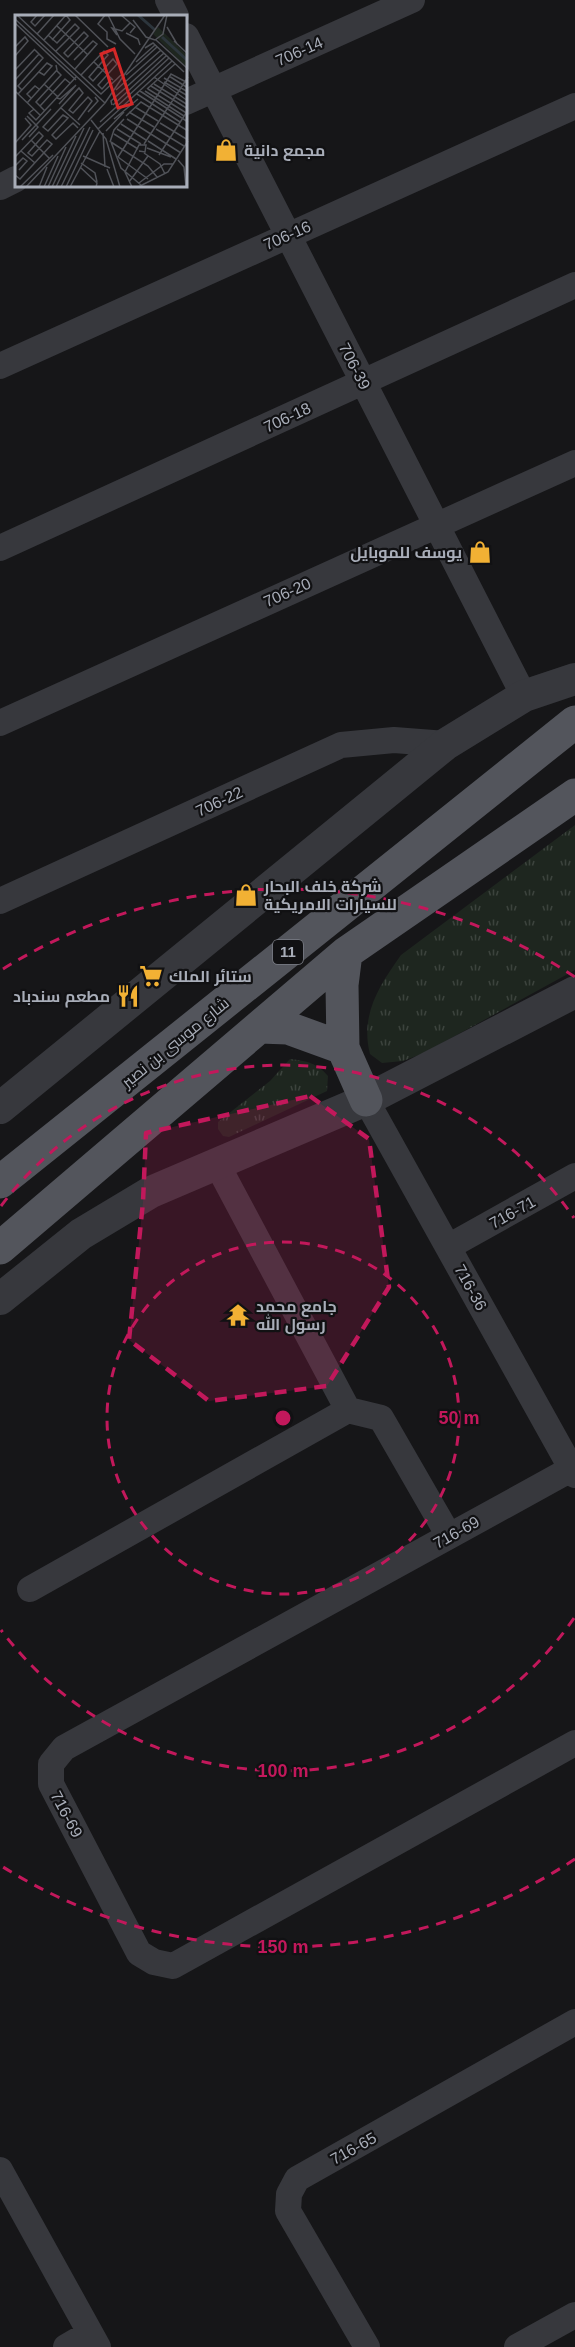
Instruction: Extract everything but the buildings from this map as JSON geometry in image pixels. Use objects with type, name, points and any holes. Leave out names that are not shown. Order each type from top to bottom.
[{"type":"main road","name":"شارع موسى بن نصير","points":[[0,1182],[575,722]]},
{"type":"main road","name":"11","points":[[0,1248],[346,953],[574,796]]},
{"type":"main road","points":[[346,953],[342,986],[343,1048],[366,1100]]},
{"type":"main road","points":[[260,1027],[288,1028],[343,1048]]},
{"type":"street","points":[[168,0],[176,15]]},
{"type":"street","name":"706-14","points":[[188,101],[412,0]]},
{"type":"street","name":"706-39","points":[[188,40],[524,696]]},
{"type":"street","name":"706-16","points":[[0,366],[575,106]]},
{"type":"street","points":[[0,187],[15,180]]},
{"type":"street","name":"706-18","points":[[0,548],[575,285]]},
{"type":"street","name":"706-20","points":[[0,723],[575,463]]},
{"type":"street","points":[[0,1108],[446,744],[524,696],[575,679]]},
{"type":"street","name":"706-22","points":[[0,901],[341,745],[394,740],[446,744]]},
{"type":"street","points":[[0,1299],[81,1234],[151,1192],[366,1100],[575,992]]},
{"type":"street","name":"716-36","points":[[366,1100],[574,1471]]},
{"type":"street","points":[[217,1164],[348,1410]]},
{"type":"street","name":"716-71","points":[[448,1247],[575,1176]]},
{"type":"street","points":[[30,1589],[348,1410],[381,1418],[449,1536]]},
{"type":"street","name":"716-69","points":[[574,1471],[449,1536],[63,1748],[51,1764],[51,1784],[140,1953],[154,1962],[173,1966],[575,1743]]},
{"type":"street","name":"716-65","points":[[367,2347],[288,2211],[289,2194],[297,2179],[575,2022]]},
{"type":"street","points":[[0,2170],[94,2340],[66,2347]]},
{"type":"street","points":[[517,2347],[575,2315]]},
{"type":"highlighted area","points":[[310,1096],[369,1139],[389,1287],[327,1386],[209,1401],[129,1340],[143,1202],[146,1133]]},
{"type":"green space","points":[[575,825],[575,970],[424,1053],[403,1061],[382,1063],[370,1054],[368,1026],[373,1002],[385,978],[401,955]]},
{"type":"green space","points":[[290,1059],[311,1063],[320,1068],[328,1076],[327,1091],[229,1137],[223,1136],[218,1129],[218,1122],[270,1081]]},
{"type":"place","name":"مجمع دانية","points":[[226,150]]},
{"type":"place","name":"يوسف للموبايل","points":[[480,552]]},
{"type":"place","name":"شركة خلف البحار للسيارات الامريكية","points":[[246,895]]},
{"type":"place","name":"ستائر الملك","points":[[151,976]]},
{"type":"place","name":"مطعم سندباد","points":[[128,996]]},
{"type":"place","name":"جامع محمد رسول الله","points":[[238,1315]]}]
